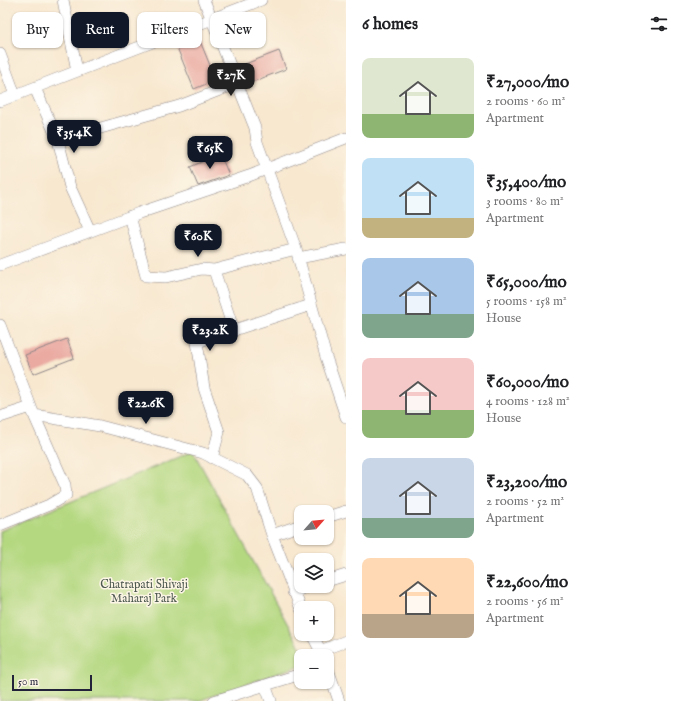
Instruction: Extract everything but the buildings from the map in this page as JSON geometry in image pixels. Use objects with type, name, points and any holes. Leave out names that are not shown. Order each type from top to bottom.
[{"type":"street","points":[[63,0],[77,71]]},
{"type":"street","points":[[204,0],[210,16]]},
{"type":"street","points":[[230,12],[262,0]]},
{"type":"street","points":[[0,101],[210,19]]},
{"type":"street","points":[[223,48],[255,128],[257,142],[266,169],[297,253],[311,305],[346,416]]},
{"type":"street","points":[[0,54],[15,95]]},
{"type":"street","points":[[58,140],[179,106],[238,83]]},
{"type":"street","points":[[35,88],[58,140],[70,187],[90,231]]},
{"type":"street","points":[[0,265],[130,216],[266,169],[346,138]]},
{"type":"street","points":[[130,216],[146,276],[166,276],[202,269],[214,270],[297,253],[346,249]]},
{"type":"street","points":[[214,270],[234,331]]},
{"type":"street","points":[[212,458],[219,432],[204,388],[197,342],[311,305]]},
{"type":"street","points":[[0,325],[2,337],[65,486],[66,495],[49,506],[0,525]]},
{"type":"street","points":[[0,417],[33,411],[100,426],[162,441],[203,453],[247,475],[257,488],[272,535],[297,601]]},
{"type":"street","points":[[334,515],[346,511]]},
{"type":"street","points":[[272,535],[294,527]]},
{"type":"street","points":[[334,579],[346,575]]},
{"type":"street","points":[[329,649],[346,641]]},
{"type":"street","points":[[214,701],[294,676]]},
{"type":"street","points":[[265,685],[270,701]]},
{"type":"street","points":[[334,686],[339,701]]},
{"type":"green space","name":"Chatrapati Shivaji Maharaj Park","points":[[193,451],[294,636],[294,641],[297,641],[301,649],[294,649],[294,667],[198,701],[0,701],[0,531]]}]
